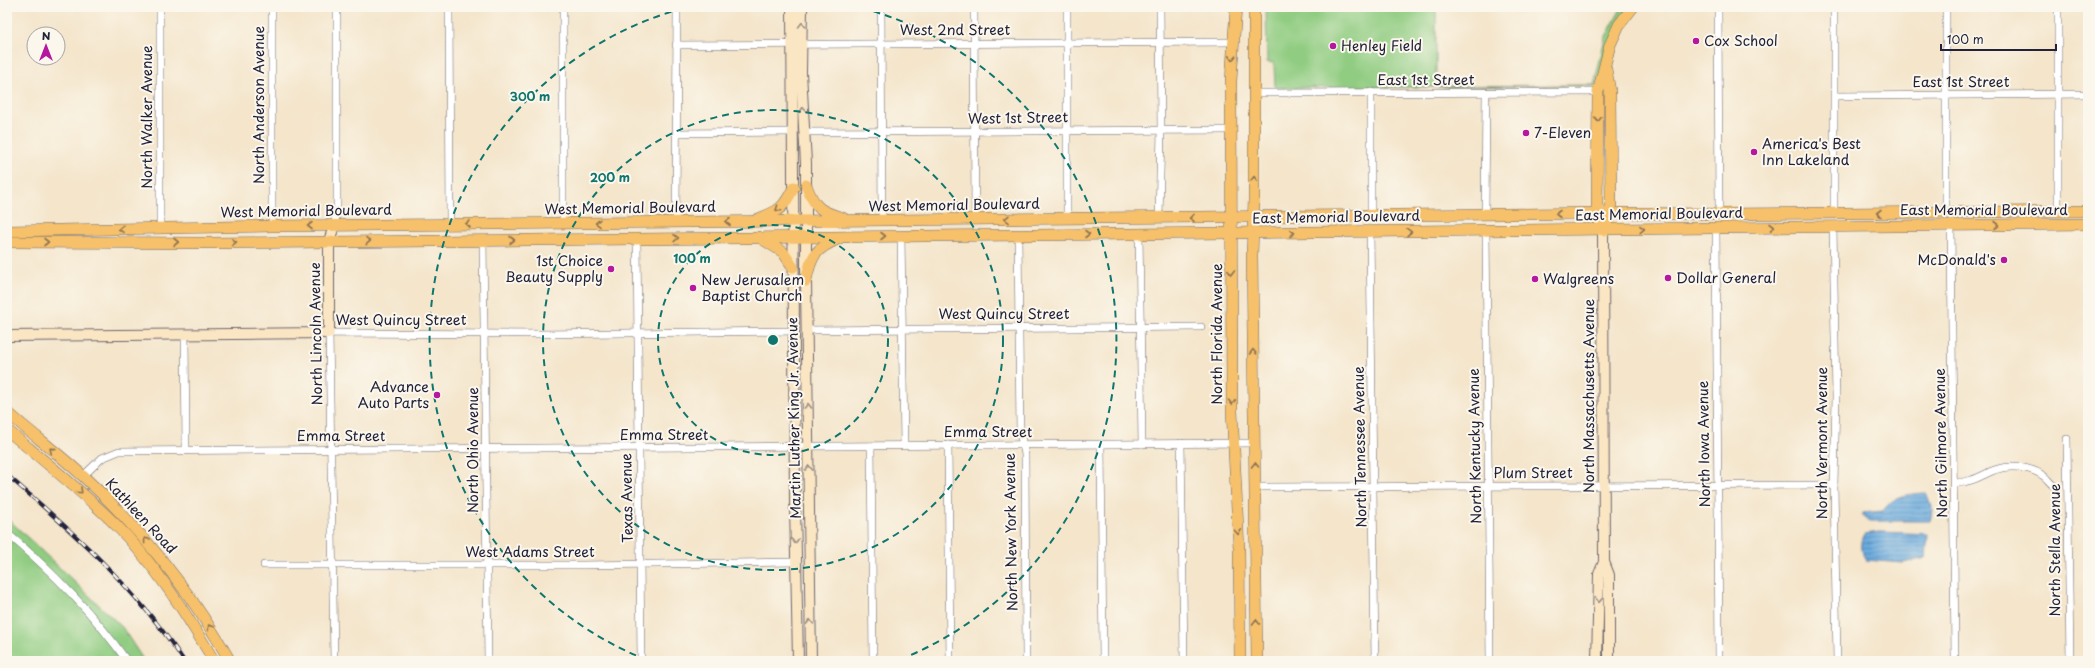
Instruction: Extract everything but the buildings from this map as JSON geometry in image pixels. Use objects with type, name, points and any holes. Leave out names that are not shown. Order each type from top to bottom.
[{"type":"main road","name":"Martin Luther King Jr. Avenue","points":[[792,7],[801,72],[805,132],[811,661]]},
{"type":"main road","name":"Martin Luther King Jr. Avenue","points":[[798,661],[793,267],[795,222],[792,132],[802,7]]},
{"type":"main road","name":"North Florida Avenue","points":[[1236,7],[1233,42],[1231,218],[1233,443],[1239,549],[1240,661]]},
{"type":"main road","points":[[1249,7],[1248,99],[1254,120]]},
{"type":"main road","points":[[1254,7],[1253,233],[1257,661]]},
{"type":"main road","points":[[1603,230],[1597,214],[1598,92],[1610,45],[1619,25],[1634,7]]},
{"type":"main road","points":[[1603,230],[1611,213],[1610,91],[1605,67]]},
{"type":"main road","points":[[806,185],[811,200],[819,210],[851,221]]},
{"type":"main road","points":[[752,222],[781,208],[787,202],[794,187]]},
{"type":"main road","points":[[1951,225],[1961,220],[2017,211]]},
{"type":"main road","name":"East Memorial Boulevard","points":[[1254,218],[1485,214],[2088,211]]},
{"type":"main road","points":[[1902,225],[1946,212]]},
{"type":"main road","name":"West Memorial Boulevard","points":[[7,231],[450,224],[1254,218]]},
{"type":"main road","points":[[536,240],[558,232],[563,224]]},
{"type":"main road","name":"East Memorial Boulevard","points":[[1232,234],[1603,230],[1716,227],[2088,224]]},
{"type":"main road","name":"North Lincoln Avenue","points":[[329,334],[329,241],[334,226]]},
{"type":"main road","points":[[137,242],[153,236],[160,228]]},
{"type":"main road","name":"North Massachusetts Avenue","points":[[1603,230],[1604,562],[1609,575],[1609,661]]},
{"type":"main road","points":[[7,242],[536,240],[844,236],[1232,234]]},
{"type":"main road","points":[[806,281],[810,260],[814,255],[827,244],[844,236]]},
{"type":"main road","points":[[758,237],[783,252],[793,267]]},
{"type":"main road","name":"West Quincy Street","points":[[7,336],[329,334]]},
{"type":"main road","name":"Kathleen Road","points":[[7,412],[83,476],[124,516],[170,571],[216,637],[230,661]]},
{"type":"main road","name":"Kathleen Road","points":[[7,430],[72,484],[133,544],[176,598],[214,661]]},
{"type":"main road","name":"North Massachusetts Avenue","points":[[1597,661],[1599,574],[1604,562]]},
{"type":"street","name":"North Walker Avenue","points":[[160,7],[160,228]]},
{"type":"street","name":"North Anderson Avenue","points":[[272,7],[272,226]]},
{"type":"street","name":"North Lincoln Avenue","points":[[334,226],[337,211],[337,7]]},
{"type":"street","points":[[449,7],[450,224]]},
{"type":"street","points":[[563,224],[564,7]]},
{"type":"street","points":[[676,7],[676,222]]},
{"type":"street","points":[[881,7],[882,221]]},
{"type":"street","points":[[974,7],[974,220]]},
{"type":"street","points":[[1067,7],[1067,219]]},
{"type":"street","points":[[1159,218],[1161,130],[1160,7]]},
{"type":"street","points":[[1718,7],[1719,214]]},
{"type":"street","points":[[1834,7],[1834,213]]},
{"type":"street","points":[[1946,7],[1946,212]]},
{"type":"street","points":[[2058,7],[2058,211]]},
{"type":"street","name":"West 2nd Street","points":[[676,46],[882,43],[974,44],[1233,42]]},
{"type":"street","points":[[1371,92],[1371,216]]},
{"type":"street","name":"East 1st Street","points":[[1254,93],[1598,92]]},
{"type":"street","points":[[1485,214],[1486,93]]},
{"type":"street","name":"East 1st Street","points":[[1834,96],[2088,94]]},
{"type":"street","name":"West 1st Street","points":[[805,132],[1231,130]]},
{"type":"street","points":[[676,133],[792,132]]},
{"type":"street","name":"North Gilmore Avenue","points":[[1951,225],[1955,661]]},
{"type":"street","name":"North Vermont Avenue","points":[[1833,226],[1836,397],[1834,485],[1837,661]]},
{"type":"street","name":"North Iowa Avenue","points":[[1716,227],[1719,661]]},
{"type":"street","name":"North Kentucky Avenue","points":[[1486,231],[1490,661]]},
{"type":"street","name":"North Tennessee Avenue","points":[[1370,232],[1375,661]]},
{"type":"street","points":[[1139,234],[1142,444]]},
{"type":"street","name":"North New York Avenue","points":[[1018,235],[1020,433],[1025,454],[1026,661]]},
{"type":"street","points":[[901,236],[904,445]]},
{"type":"street","name":"Texas Avenue","points":[[637,239],[642,661]]},
{"type":"street","name":"North Ohio Avenue","points":[[483,240],[488,661]]},
{"type":"street","name":"West Quincy Street","points":[[807,330],[1200,327]]},
{"type":"street","name":"West Quincy Street","points":[[329,334],[794,331]]},
{"type":"street","name":"North Lincoln Avenue","points":[[329,334],[334,661]]},
{"type":"street","points":[[186,335],[186,450]]},
{"type":"street","name":"North Stella Avenue","points":[[2067,440],[2070,661]]},
{"type":"street","points":[[1181,443],[1184,661]]},
{"type":"street","name":"Emma Street","points":[[83,476],[108,454],[119,451],[1254,443]]},
{"type":"street","points":[[1101,444],[1103,661]]},
{"type":"street","points":[[948,445],[950,661]]},
{"type":"street","points":[[871,446],[873,661]]},
{"type":"street","points":[[1954,483],[1972,481],[1992,471],[2013,467],[2033,471],[2045,478],[2054,486]]},
{"type":"street","name":"Plum Street","points":[[1255,487],[1834,485]]},
{"type":"street","points":[[7,533],[42,563],[81,603],[127,661]]},
{"type":"street","name":"West Adams Street","points":[[264,565],[487,565],[796,562]]},
{"type":"green space","points":[[1266,7],[1436,7],[1436,82],[1438,86],[1594,85],[1605,38],[1622,7],[1627,7],[1596,86],[1275,88],[1274,63],[1267,62]]},
{"type":"green space","points":[[7,518],[122,627],[144,661],[7,661]]},
{"type":"water","points":[[1926,493],[1932,507],[1930,521],[1868,521],[1863,517],[1863,513],[1883,511],[1892,502],[1902,496]]},
{"type":"water","points":[[1880,532],[1928,534],[1926,558],[1903,563],[1866,560],[1862,547],[1863,537],[1865,534]]},
{"type":"railway","points":[[7,475],[79,539],[124,585],[165,634],[184,661]]},
{"type":"place","name":"Cox School","points":[[1696,41]]},
{"type":"place","name":"Henley Field","points":[[1333,46]]},
{"type":"place","name":"7-Eleven","points":[[1526,133]]},
{"type":"place","name":"America's Best Inn Lakeland","points":[[1754,152]]},
{"type":"place","name":"McDonald's","points":[[2004,260]]},
{"type":"place","name":"1st Choice Beauty Supply","points":[[611,269]]},
{"type":"place","name":"Dollar General","points":[[1668,278]]},
{"type":"place","name":"Walgreens","points":[[1535,279]]},
{"type":"place","name":"New Jerusalem Baptist Church","points":[[693,288]]},
{"type":"place","name":"Advance Auto Parts","points":[[437,395]]}]
